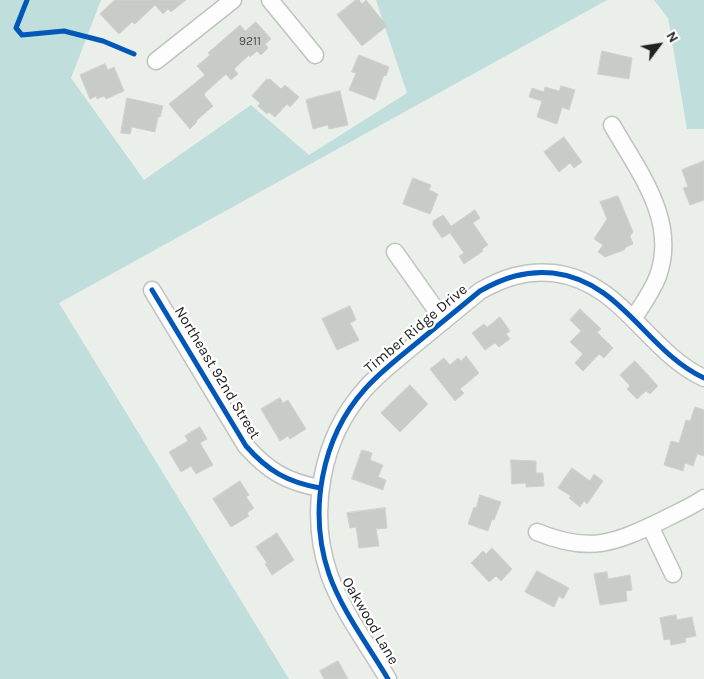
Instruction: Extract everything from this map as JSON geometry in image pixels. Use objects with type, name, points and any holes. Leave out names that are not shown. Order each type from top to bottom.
[{"type":"street","points":[[156,61],[233,0]]},
{"type":"street","points":[[270,0],[315,55]]},
{"type":"street","points":[[612,125],[651,193],[658,208],[662,225],[664,244],[658,276],[651,292],[633,319]]},
{"type":"street","points":[[395,252],[444,321]]},
{"type":"street","name":"Timber Ridge Drive","points":[[320,488],[330,449],[348,411],[364,390],[380,374],[480,291],[512,276],[544,272],[562,274],[594,286],[609,296],[680,363],[704,378]]},
{"type":"street","name":"Northeast 92nd Street","points":[[152,290],[246,446],[271,470],[288,480],[320,488]]},
{"type":"street","name":"Oakwood Lane","points":[[320,488],[320,533],[329,574],[340,598],[388,679]]},
{"type":"street","points":[[538,532],[555,540],[592,545],[620,539],[704,498]]},
{"type":"street","points":[[650,526],[673,574]]},
{"type":"shaded area","points":[[0,0],[101,0],[71,78],[144,180],[251,105],[309,155],[407,93],[376,0],[607,0],[59,303],[289,679],[0,679]]},
{"type":"shaded area","points":[[654,0],[704,0],[704,129],[687,129],[668,18]]},
{"type":"building","points":[[115,0],[186,0],[171,12],[168,9],[163,14],[155,5],[135,24],[132,22],[119,34],[100,14]]},
{"type":"building","points":[[356,0],[359,0],[362,4],[366,0],[387,26],[362,46],[337,15]]},
{"type":"building","points":[[256,22],[271,39],[265,44],[268,48],[261,55],[257,51],[250,57],[249,55],[234,69],[238,74],[231,80],[226,74],[206,92],[204,95],[213,106],[190,129],[169,104],[205,75],[197,66],[210,55],[208,53],[240,25],[245,31]]},
{"type":"building","points":[[602,51],[632,58],[629,79],[598,74]]},
{"type":"building","points":[[359,55],[389,67],[375,100],[349,90],[356,73],[352,72]]},
{"type":"building","points":[[105,64],[108,70],[114,67],[124,91],[106,99],[104,96],[97,99],[96,96],[90,99],[80,75]]},
{"type":"building","points":[[267,79],[270,79],[281,89],[285,85],[299,97],[290,107],[287,104],[275,117],[269,112],[267,114],[258,106],[260,103],[252,96]]},
{"type":"building","points":[[561,86],[575,90],[569,110],[562,107],[557,124],[537,117],[542,101],[529,97],[532,88],[544,92],[545,87],[559,91]]},
{"type":"building","points":[[340,91],[348,125],[329,129],[328,125],[313,129],[306,100]]},
{"type":"building","points":[[127,98],[163,106],[160,117],[158,117],[155,132],[132,127],[130,134],[121,133]]},
{"type":"building","points":[[564,137],[582,162],[574,168],[570,163],[559,172],[544,152]]},
{"type":"building","points":[[704,161],[704,200],[690,205],[683,188],[688,187],[682,170]]},
{"type":"building","points":[[413,178],[431,185],[429,190],[438,194],[430,214],[403,204]]},
{"type":"building","points":[[618,196],[633,232],[630,236],[633,244],[624,250],[605,257],[598,252],[603,245],[594,239],[607,219],[600,202]]},
{"type":"building","points":[[475,210],[480,218],[473,223],[488,245],[482,249],[483,251],[464,264],[459,256],[464,253],[450,233],[442,238],[433,225],[433,221],[443,215],[451,226]]},
{"type":"building","points":[[350,306],[356,320],[350,323],[359,340],[337,350],[322,319]]},
{"type":"building","points":[[580,309],[601,329],[597,332],[613,348],[604,358],[599,354],[583,371],[575,363],[583,354],[570,342],[581,331],[570,320]]},
{"type":"building","points":[[500,317],[510,331],[506,334],[510,339],[499,347],[495,343],[485,350],[472,333],[484,324],[487,327]]},
{"type":"building","points":[[466,356],[479,373],[460,389],[464,393],[455,401],[430,369],[444,358],[450,365],[458,358],[461,361]]},
{"type":"building","points":[[635,361],[658,386],[650,394],[646,391],[637,399],[627,389],[630,386],[620,375]]},
{"type":"building","points":[[410,385],[428,404],[400,432],[381,413]]},
{"type":"building","points":[[280,398],[283,403],[288,400],[306,429],[290,439],[288,436],[280,441],[261,409]]},
{"type":"building","points":[[695,407],[704,410],[704,456],[697,454],[693,466],[685,463],[683,471],[664,465],[671,441],[679,443],[686,420],[690,421]]},
{"type":"building","points":[[200,427],[207,439],[200,443],[213,465],[196,474],[191,466],[181,472],[169,452],[188,441],[185,436]]},
{"type":"building","points":[[362,450],[372,453],[370,460],[383,465],[378,477],[386,480],[383,490],[352,479]]},
{"type":"building","points":[[511,460],[536,461],[536,473],[543,473],[544,486],[526,487],[526,483],[512,484]]},
{"type":"building","points":[[572,468],[590,481],[594,474],[603,481],[587,504],[584,501],[580,507],[569,498],[571,496],[558,488]]},
{"type":"building","points":[[240,481],[249,495],[246,497],[254,508],[247,513],[249,516],[231,527],[213,499]]},
{"type":"building","points":[[480,495],[501,502],[488,531],[468,524]]},
{"type":"building","points":[[385,508],[387,528],[376,529],[379,546],[359,548],[356,527],[350,528],[347,513]]},
{"type":"building","points":[[277,533],[294,560],[272,575],[265,564],[267,563],[256,547]]},
{"type":"building","points":[[492,548],[512,569],[501,581],[496,576],[489,582],[471,563],[483,551],[486,554]]},
{"type":"building","points":[[537,571],[569,588],[563,599],[559,596],[554,607],[525,592]]},
{"type":"building","points":[[607,572],[608,579],[630,575],[632,590],[626,591],[627,601],[600,605],[594,574]]},
{"type":"building","points":[[676,615],[677,620],[692,617],[696,636],[685,638],[686,642],[671,645],[670,639],[664,640],[660,618]]},
{"type":"building","points":[[338,661],[348,679],[324,679],[320,671]]},
{"type":"cycle path","points":[[27,0],[16,28],[22,35],[64,31],[103,41],[134,54]]},
{"type":"cycle path","points":[[388,679],[348,615],[334,588],[323,550],[320,526],[320,501],[329,453],[338,430],[350,408],[376,377],[480,291],[497,282],[515,276],[543,272],[577,279],[598,289],[633,318],[666,351],[684,366],[704,378]]},
{"type":"cycle path","points":[[152,290],[246,446],[270,469],[288,479],[320,488]]}]
